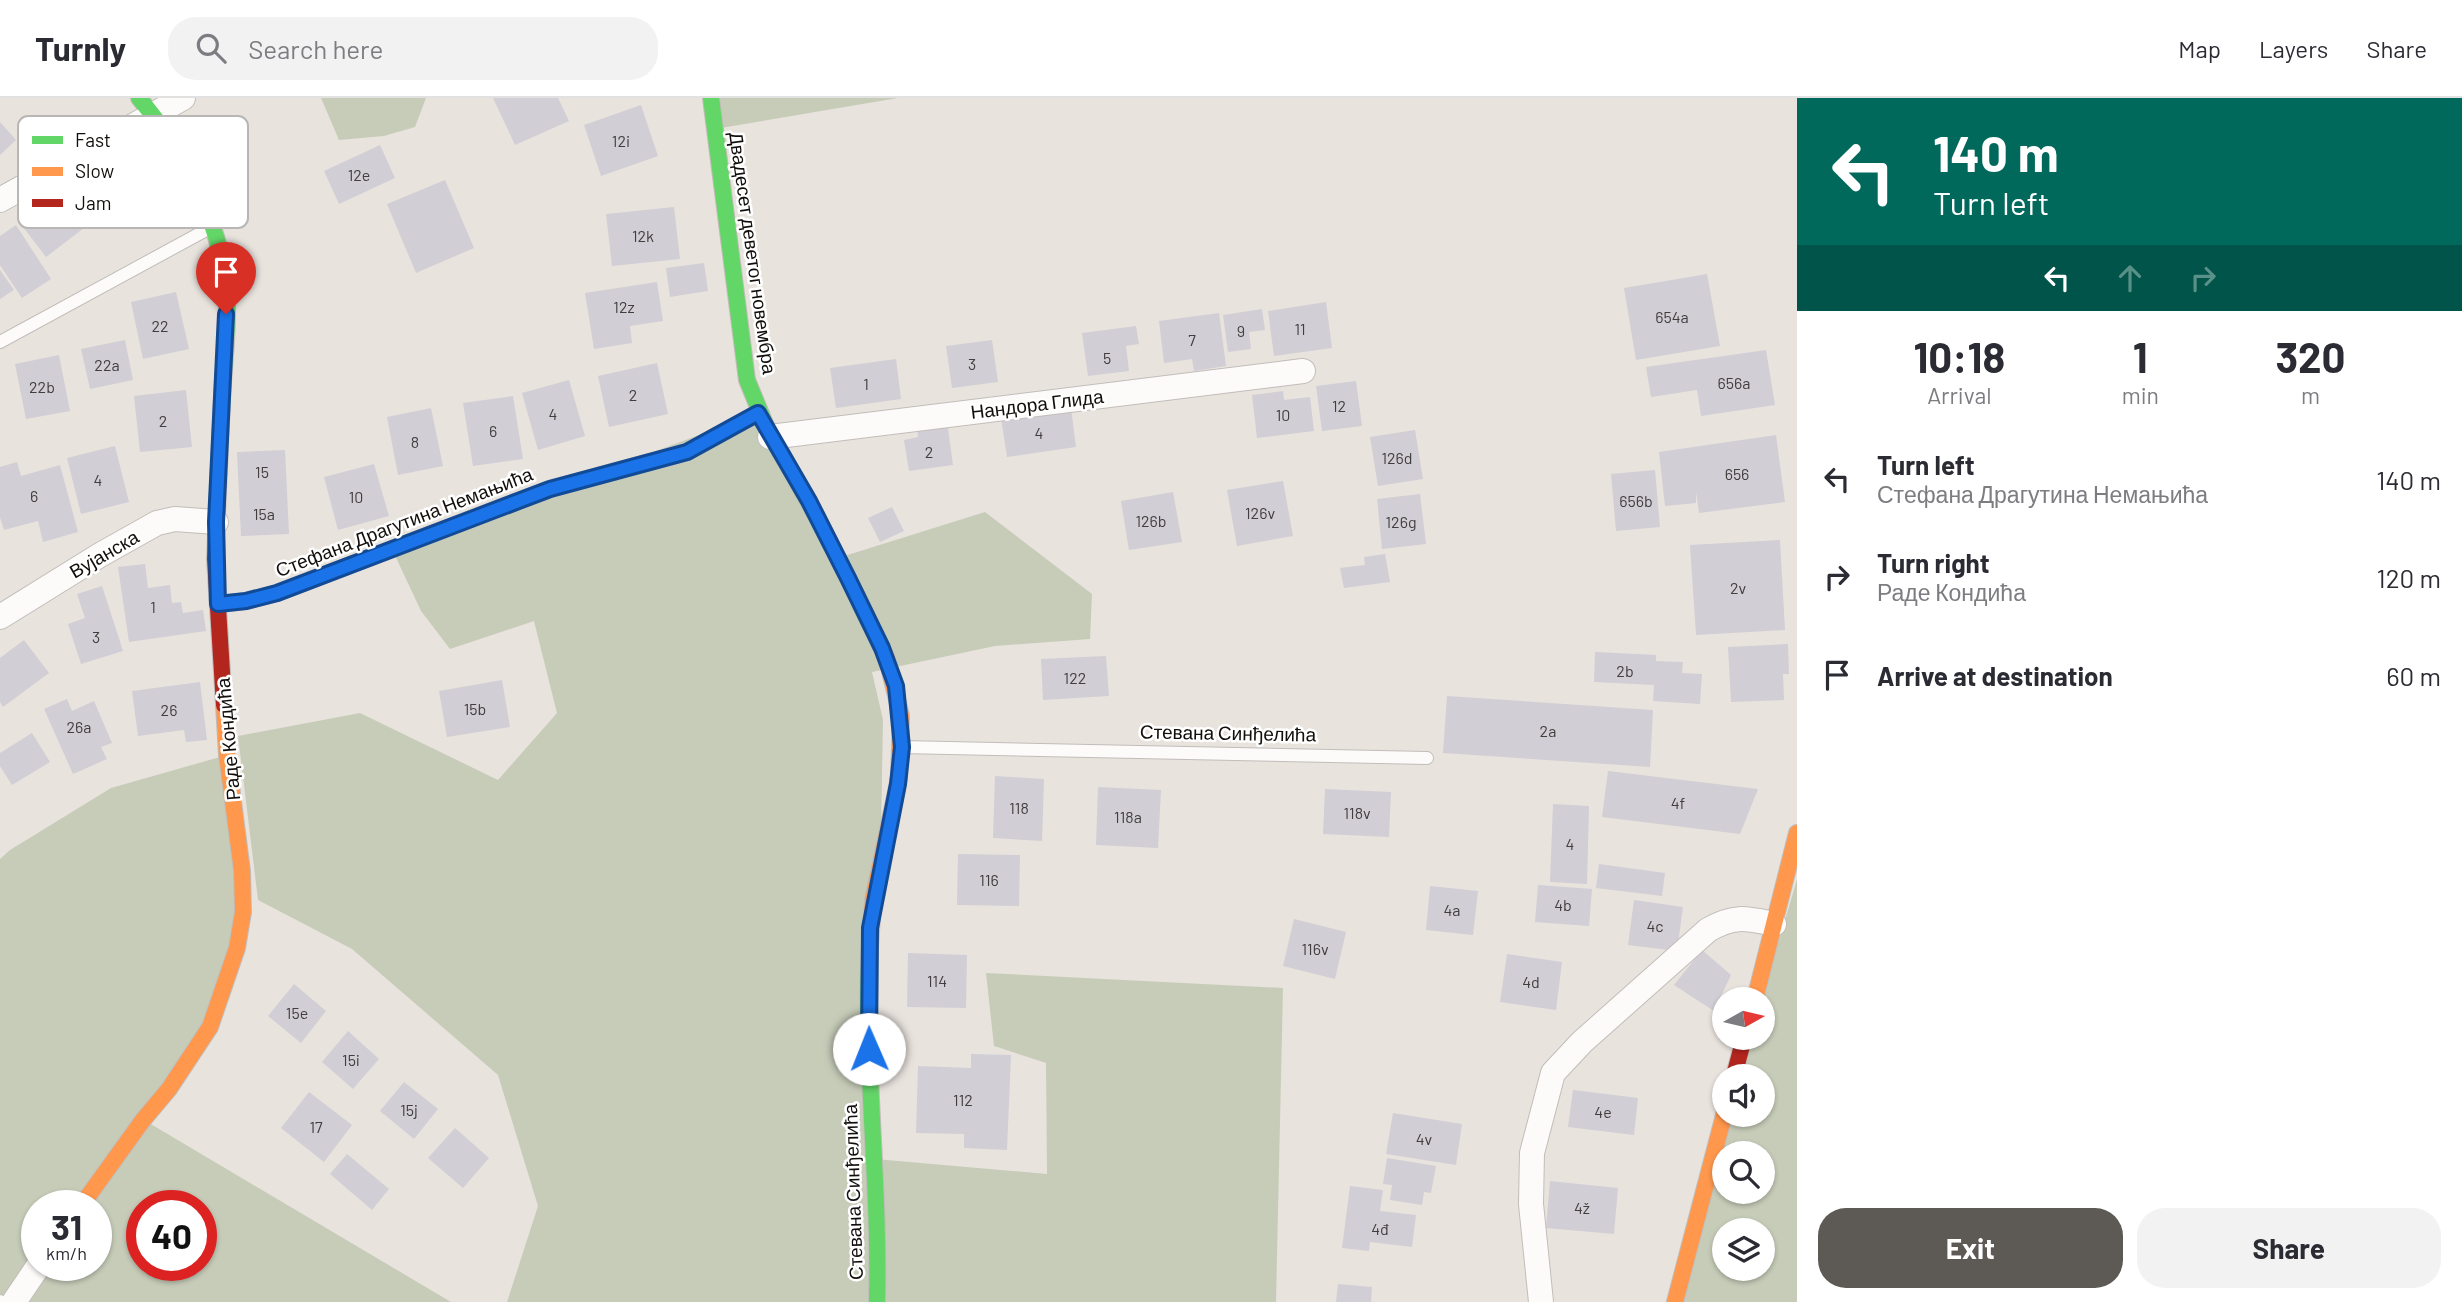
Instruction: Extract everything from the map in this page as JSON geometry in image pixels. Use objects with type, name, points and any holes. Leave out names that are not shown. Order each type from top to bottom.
[{"type":"street","points":[[130,116],[147,105],[183,98]]},
{"type":"street","name":"Двадесет деветог новембра","points":[[711,98],[741,340],[747,380],[758,413]]},
{"type":"street","points":[[0,200],[18,188]]},
{"type":"street","name":"Раде Кондића","points":[[92,1190],[143,1119],[169,1089],[204,1037],[223,995],[237,948],[243,894],[227,755],[216,522],[226,314],[224,271],[212,228]]},
{"type":"street","name":"Нандора Глида","points":[[770,437],[1303,371]]},
{"type":"street","name":"Стевана Синђелића","points":[[758,413],[809,501],[882,648],[896,686],[902,747],[898,784],[870,928],[868,1021],[878,1216],[877,1302]]},
{"type":"street","name":"Стефана Драгутина Немањића","points":[[218,604],[246,601],[277,593],[550,489],[687,452],[758,413]]},
{"type":"street","name":"Вујанска","points":[[0,617],[157,523],[175,519],[216,522]]},
{"type":"street","points":[[1758,987],[1774,924],[1792,877],[1797,832]]},
{"type":"street","points":[[1541,1302],[1531,1204],[1532,1153],[1553,1073],[1582,1042],[1708,930],[1727,919],[1743,918],[1774,924]]},
{"type":"street","points":[[1675,1302],[1721,1127]]},
{"type":"street","points":[[14,1302],[28,1281]]},
{"type":"lane","points":[[0,342],[212,228]]},
{"type":"lane","name":"Стевана Синђелића","points":[[902,747],[1427,758]]},
{"type":"green space","points":[[321,98],[426,98],[415,127],[384,136],[339,140]]},
{"type":"green space","points":[[711,98],[898,98],[715,129]]},
{"type":"green space","points":[[758,413],[838,558],[985,512],[1092,594],[1090,639],[995,646],[872,672],[883,720],[875,1159],[1047,1174],[1046,1063],[994,1046],[986,973],[1283,988],[1276,1302],[507,1302],[538,1206],[498,1075],[352,949],[258,900],[238,736],[360,713],[498,780],[557,713],[534,621],[450,649],[421,611],[392,549]]},
{"type":"green space","points":[[227,755],[243,912],[223,995],[144,1120],[451,1302],[0,1302],[0,859],[10,850],[111,788]]},
{"type":"green space","points":[[1797,879],[1797,1302],[1675,1302],[1712,1161],[1712,1204],[1775,1204],[1775,1141],[1717,1141],[1721,1127],[1775,1127],[1775,1064],[1737,1064],[1741,1050],[1775,1050],[1775,987],[1766,987]]},
{"type":"building","points":[[493,98],[558,98],[569,121],[515,145]]},
{"type":"building","points":[[641,105],[658,156],[601,176],[584,125]]},
{"type":"building","points":[[0,122],[16,140],[0,155]]},
{"type":"building","points":[[380,145],[395,178],[339,204],[324,171]]},
{"type":"building","points":[[445,180],[474,248],[416,273],[387,204]]},
{"type":"building","points":[[674,207],[680,259],[612,266],[606,214]]},
{"type":"building","points":[[16,225],[51,279],[22,298],[0,265],[0,236]]},
{"type":"building","points":[[24,228],[84,228],[46,257]]},
{"type":"building","points":[[704,263],[708,291],[670,297],[666,268]]},
{"type":"building","points":[[0,270],[14,290],[0,299]]},
{"type":"building","points":[[1707,274],[1720,346],[1636,360],[1624,288]]},
{"type":"building","points":[[657,282],[663,321],[630,326],[632,343],[594,349],[585,293]]},
{"type":"building","points":[[176,292],[189,349],[143,359],[131,302]]},
{"type":"building","points":[[1326,302],[1332,348],[1274,356],[1268,311]]},
{"type":"building","points":[[1262,309],[1265,330],[1249,332],[1251,349],[1228,352],[1223,315]]},
{"type":"building","points":[[1219,313],[1226,366],[1194,371],[1192,359],[1164,363],[1159,321]]},
{"type":"building","points":[[1136,326],[1139,344],[1126,346],[1129,371],[1088,376],[1082,333]]},
{"type":"building","points":[[125,340],[133,380],[90,389],[81,349]]},
{"type":"building","points":[[992,340],[998,382],[952,388],[946,346]]},
{"type":"building","points":[[1766,350],[1775,405],[1701,416],[1697,390],[1651,397],[1646,367]]},
{"type":"building","points":[[59,355],[70,411],[26,419],[15,364]]},
{"type":"building","points":[[896,359],[901,399],[836,408],[830,368]]},
{"type":"building","points":[[657,363],[668,414],[609,427],[598,376]]},
{"type":"building","points":[[569,380],[585,436],[538,450],[522,393]]},
{"type":"building","points":[[1356,381],[1362,426],[1322,431],[1316,386]]},
{"type":"building","points":[[186,390],[192,447],[140,452],[134,396]]},
{"type":"building","points":[[1283,391],[1284,400],[1310,397],[1314,431],[1257,438],[1252,395]]},
{"type":"building","points":[[513,396],[523,459],[473,466],[463,403]]},
{"type":"building","points":[[431,408],[443,466],[398,475],[387,417]]},
{"type":"building","points":[[1071,408],[1076,447],[1007,457],[1001,418]]},
{"type":"building","points":[[947,421],[953,465],[909,471],[904,440],[918,437],[917,425]]},
{"type":"building","points":[[1415,430],[1423,479],[1378,486],[1370,437]]},
{"type":"building","points":[[1776,435],[1785,502],[1699,513],[1696,492],[1696,503],[1665,506],[1659,452]]},
{"type":"building","points":[[115,446],[129,502],[81,514],[67,458]]},
{"type":"building","points":[[285,450],[289,534],[241,536],[237,452]]},
{"type":"building","points":[[17,462],[21,476],[60,465],[78,532],[43,542],[38,521],[4,530],[0,517],[0,467]]},
{"type":"building","points":[[374,464],[389,516],[338,530],[324,477]]},
{"type":"building","points":[[1655,470],[1660,527],[1616,531],[1611,474]]},
{"type":"building","points":[[1283,481],[1293,536],[1237,546],[1227,490]]},
{"type":"building","points":[[1173,492],[1182,542],[1129,550],[1121,501]]},
{"type":"building","points":[[1420,494],[1426,544],[1382,549],[1377,499]]},
{"type":"building","points":[[892,507],[904,531],[880,542],[868,518]]},
{"type":"building","points":[[1780,540],[1785,630],[1696,635],[1690,545]]},
{"type":"building","points":[[1385,554],[1390,582],[1344,588],[1340,568],[1365,565],[1364,557]]},
{"type":"building","points":[[145,564],[148,588],[170,585],[172,603],[181,602],[183,613],[203,610],[206,631],[129,642],[118,567]]},
{"type":"building","points":[[102,586],[123,651],[81,664],[68,624],[85,618],[77,594]]},
{"type":"building","points":[[24,640],[49,673],[3,707],[0,702],[0,658]]},
{"type":"building","points":[[1788,644],[1789,674],[1783,674],[1784,700],[1731,702],[1728,647]]},
{"type":"building","points":[[1595,652],[1656,655],[1656,661],[1683,662],[1682,673],[1702,674],[1700,704],[1653,701],[1654,685],[1594,682]]},
{"type":"building","points":[[1106,656],[1109,696],[1043,700],[1041,659]]},
{"type":"building","points":[[502,680],[510,727],[447,737],[439,691]]},
{"type":"building","points":[[200,682],[207,740],[186,742],[184,730],[138,736],[132,691]]},
{"type":"building","points":[[1447,696],[1653,710],[1650,767],[1443,753]]},
{"type":"building","points":[[67,699],[72,711],[94,701],[112,743],[101,747],[107,759],[73,774],[44,709]]},
{"type":"building","points":[[32,733],[50,762],[12,785],[0,766],[0,753]]},
{"type":"building","points":[[1608,771],[1758,789],[1740,834],[1602,817]]},
{"type":"building","points":[[995,776],[1044,779],[1042,841],[993,838]]},
{"type":"building","points":[[1098,787],[1161,790],[1158,848],[1096,845]]},
{"type":"building","points":[[1325,789],[1391,792],[1389,837],[1323,834]]},
{"type":"building","points":[[1553,804],[1589,806],[1587,884],[1550,882]]},
{"type":"building","points":[[958,854],[1020,855],[1019,906],[957,905]]},
{"type":"building","points":[[1599,864],[1665,873],[1662,896],[1596,888]]},
{"type":"building","points":[[1538,885],[1592,889],[1589,926],[1535,922]]},
{"type":"building","points":[[1430,886],[1478,891],[1473,935],[1426,930]]},
{"type":"building","points":[[1634,900],[1683,907],[1677,951],[1628,945]]},
{"type":"building","points":[[1294,919],[1346,932],[1335,979],[1283,966]]},
{"type":"building","points":[[1702,950],[1731,975],[1725,987],[1712,987],[1712,1010],[1674,985]]},
{"type":"building","points":[[908,953],[967,955],[966,1008],[907,1007]]},
{"type":"building","points":[[1507,954],[1562,962],[1556,1010],[1500,1002]]},
{"type":"building","points":[[294,984],[326,1011],[301,1043],[268,1016]]},
{"type":"building","points":[[348,1031],[379,1059],[353,1089],[322,1062]]},
{"type":"building","points":[[971,1054],[1011,1055],[1007,1150],[964,1148],[964,1134],[916,1133],[918,1066],[971,1068]]},
{"type":"building","points":[[404,1082],[438,1109],[414,1139],[380,1111]]},
{"type":"building","points":[[1573,1090],[1638,1098],[1634,1135],[1568,1127]]},
{"type":"building","points":[[309,1092],[352,1125],[324,1162],[281,1128]]},
{"type":"building","points":[[1393,1113],[1462,1124],[1456,1165],[1386,1154]]},
{"type":"building","points":[[455,1128],[489,1158],[463,1188],[428,1158]]},
{"type":"building","points":[[347,1154],[389,1189],[372,1210],[330,1174]]},
{"type":"building","points":[[1387,1158],[1436,1166],[1431,1193],[1424,1192],[1422,1205],[1390,1200],[1392,1185],[1383,1184]]},
{"type":"building","points":[[1550,1181],[1618,1188],[1614,1234],[1546,1228]]},
{"type":"building","points":[[1350,1186],[1383,1190],[1380,1211],[1416,1215],[1412,1247],[1370,1242],[1369,1251],[1342,1248]]},
{"type":"building","points":[[1338,1284],[1372,1287],[1371,1302],[1336,1302]]},
{"type":"traffic: fast","points":[[139,98],[154,116]]},
{"type":"traffic: fast","points":[[711,98],[747,380],[766,426],[857,596]]},
{"type":"traffic: fast","points":[[213,228],[224,270],[227,302],[222,399]]},
{"type":"traffic: fast","points":[[515,502],[550,489],[687,452],[758,413]]},
{"type":"traffic: fast","points":[[869,963],[877,1302]]},
{"type":"traffic: slow","points":[[218,604],[246,601],[277,593],[515,502]]},
{"type":"traffic: slow","points":[[857,596],[887,659],[901,716],[899,778],[873,900],[869,963]]},
{"type":"traffic: slow","points":[[93,1190],[169,1089],[210,1027],[237,948],[243,912],[242,871],[227,755],[224,705]]},
{"type":"traffic: slow","points":[[1758,987],[1797,833]]},
{"type":"traffic: slow","points":[[1675,1302],[1721,1127]]},
{"type":"traffic: jam","points":[[222,399],[215,559],[224,705]]},
{"type":"traffic: jam","points":[[1737,1064],[1741,1050]]},
{"type":"route","points":[[226,314],[216,522],[218,604],[246,601],[277,593],[550,489],[687,452],[706,444],[758,413],[809,501],[848,578],[882,648],[896,686],[902,747],[898,784],[870,928],[869,1049]]}]
